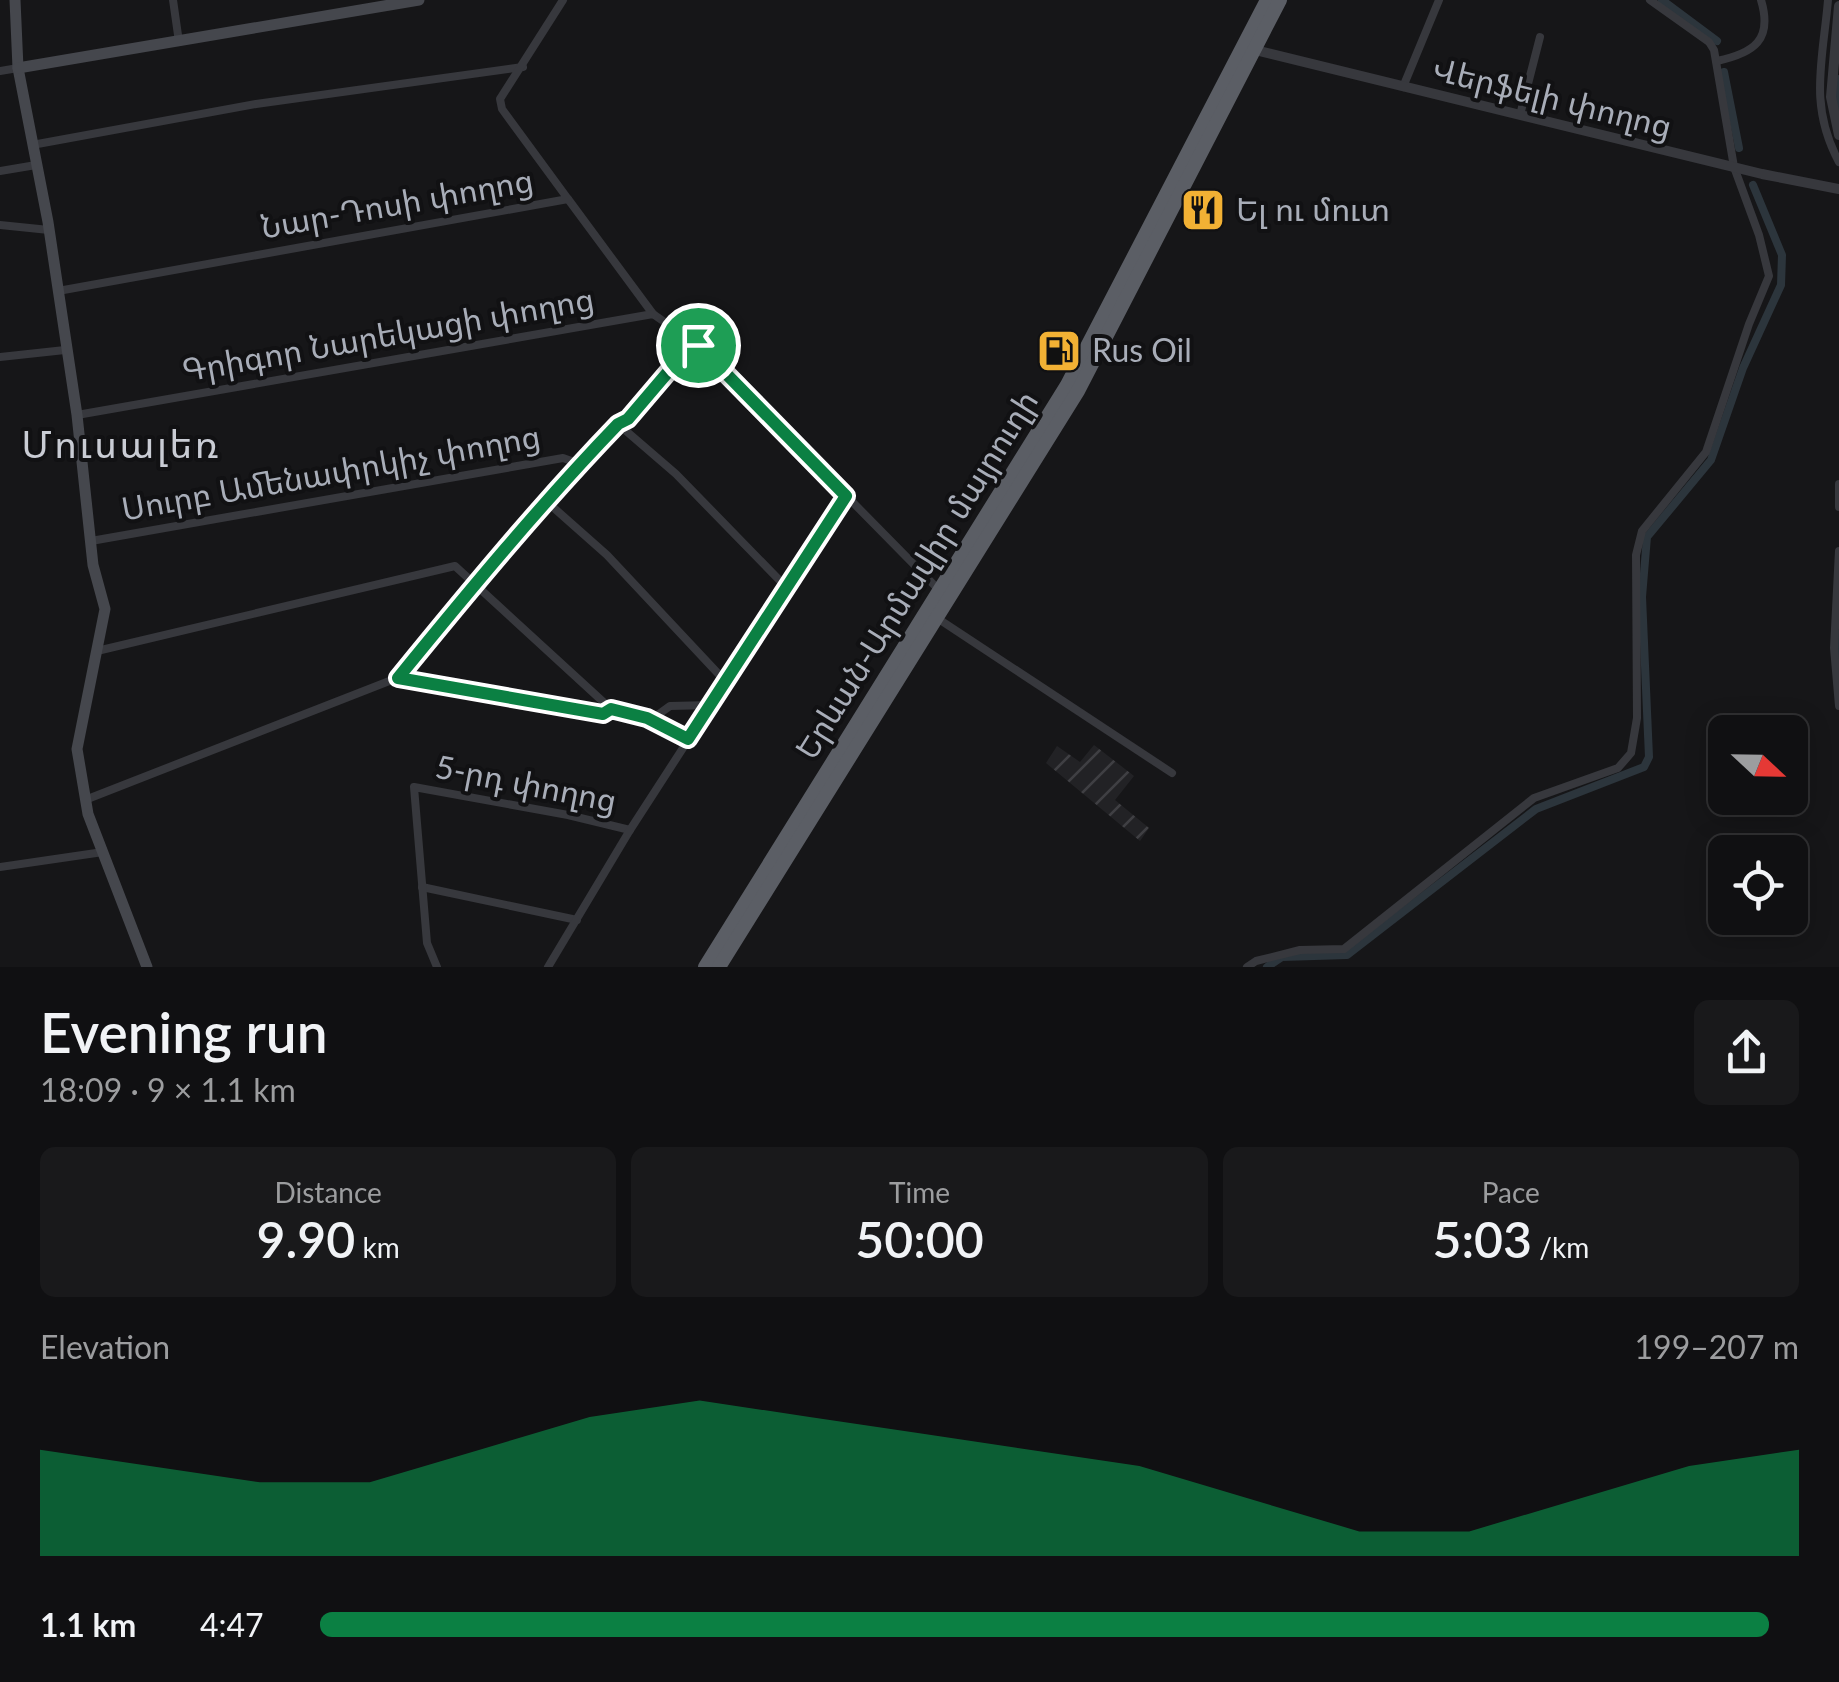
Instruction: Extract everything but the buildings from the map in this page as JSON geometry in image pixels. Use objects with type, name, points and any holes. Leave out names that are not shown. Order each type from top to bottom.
[{"type":"highway","points":[[1237,71],[1267,0]]},
{"type":"highway","points":[[1237,71],[1254,50],[1280,0]]},
{"type":"highway","name":"Երևան-Արմավիր մայրուղի","points":[[786,848],[937,618],[1078,391],[1237,71]]},
{"type":"highway","name":"Երևան-Արմավիր մայրուղի","points":[[786,848],[1068,385],[1223,99]]},
{"type":"highway","points":[[704,967],[786,848]]},
{"type":"highway","points":[[719,967],[786,848]]},
{"type":"main road","points":[[15,0],[18,68],[49,230],[77,415],[90,541],[105,608],[77,748],[85,800],[147,967]]},
{"type":"main road","points":[[18,68],[419,0]]},
{"type":"street","points":[[173,0],[179,42]]},
{"type":"street","name":"Նար-Դոսի փողոց","points":[[58,291],[568,199],[502,109],[500,99],[563,0]]},
{"type":"street","points":[[1402,87],[1440,0]]},
{"type":"street","points":[[1248,967],[1256,961],[1300,950],[1344,949],[1534,798],[1618,768],[1631,752],[1637,718],[1636,555],[1642,531],[1706,452],[1769,276],[1734,167],[1716,61],[1709,42],[1650,0]]},
{"type":"street","points":[[1716,61],[1740,56],[1764,32],[1767,21],[1761,0]]},
{"type":"street","points":[[1828,0],[1819,69],[1820,111],[1825,136],[1839,162]]},
{"type":"street","points":[[1839,6],[1832,97],[1839,136]]},
{"type":"street","points":[[1520,116],[1540,37]]},
{"type":"street","name":"Վերֆելի փողոց","points":[[1254,50],[1839,189]]},
{"type":"street","points":[[32,146],[256,104],[523,67]]},
{"type":"street","points":[[0,71],[18,68]]},
{"type":"street","points":[[0,171],[36,166]]},
{"type":"street","points":[[568,199],[653,314],[698,346],[940,591]]},
{"type":"street","points":[[0,225],[49,230]]},
{"type":"street","name":"Գրիգոր Նարեկացի փողոց","points":[[77,415],[653,314]]},
{"type":"street","points":[[85,800],[398,678],[580,464],[618,424],[628,419],[674,365],[698,346]]},
{"type":"street","points":[[0,357],[65,350]]},
{"type":"street","points":[[618,424],[676,474],[787,588]]},
{"type":"street","name":"Սուրբ Ամենափրկիչ փողոց","points":[[90,541],[562,458],[580,464]]},
{"type":"street","points":[[1839,484],[1839,507]]},
{"type":"street","points":[[548,967],[630,830],[846,496]]},
{"type":"street","points":[[546,502],[607,555],[726,682]]},
{"type":"street","points":[[1839,551],[1834,648],[1839,706]]},
{"type":"street","points":[[97,651],[455,566],[611,709],[655,719],[670,706],[711,705]]},
{"type":"street","points":[[937,618],[1172,773]]},
{"type":"street","points":[[398,678],[603,714],[611,709]]},
{"type":"street","points":[[647,718],[688,739]]},
{"type":"street","name":"5-րդ փողոց","points":[[437,967],[427,943],[414,787],[630,830]]},
{"type":"street","points":[[0,867],[103,852]]},
{"type":"street","points":[[422,887],[576,920]]},
{"type":"shaded area","points":[[1094,745],[1134,776],[1115,800],[1149,828],[1140,841],[1046,763],[1057,746],[1080,762]]},
{"type":"waterway","points":[[1662,0],[1717,41]]},
{"type":"waterway","points":[[1724,72],[1739,148]]},
{"type":"waterway","points":[[1839,79],[1839,112]]},
{"type":"waterway","points":[[1267,967],[1282,957],[1347,955],[1536,809],[1644,767],[1649,757],[1642,597],[1647,537],[1711,460],[1743,368],[1781,285],[1782,255],[1753,185]]},
{"type":"waterway","points":[[1839,634],[1839,662]]},
{"type":"place","name":"Ել ու մուտ","points":[[1203,210]]},
{"type":"place","name":"Rus Oil","points":[[1059,351]]},
{"type":"district","name":"Մուսալեռ","points":[[121,445]]},
{"type":"route","points":[[698,345],[846,496],[688,739],[647,718],[611,709],[603,714],[398,678],[481,574],[561,484],[618,424],[628,419],[674,365],[698,345]]}]
